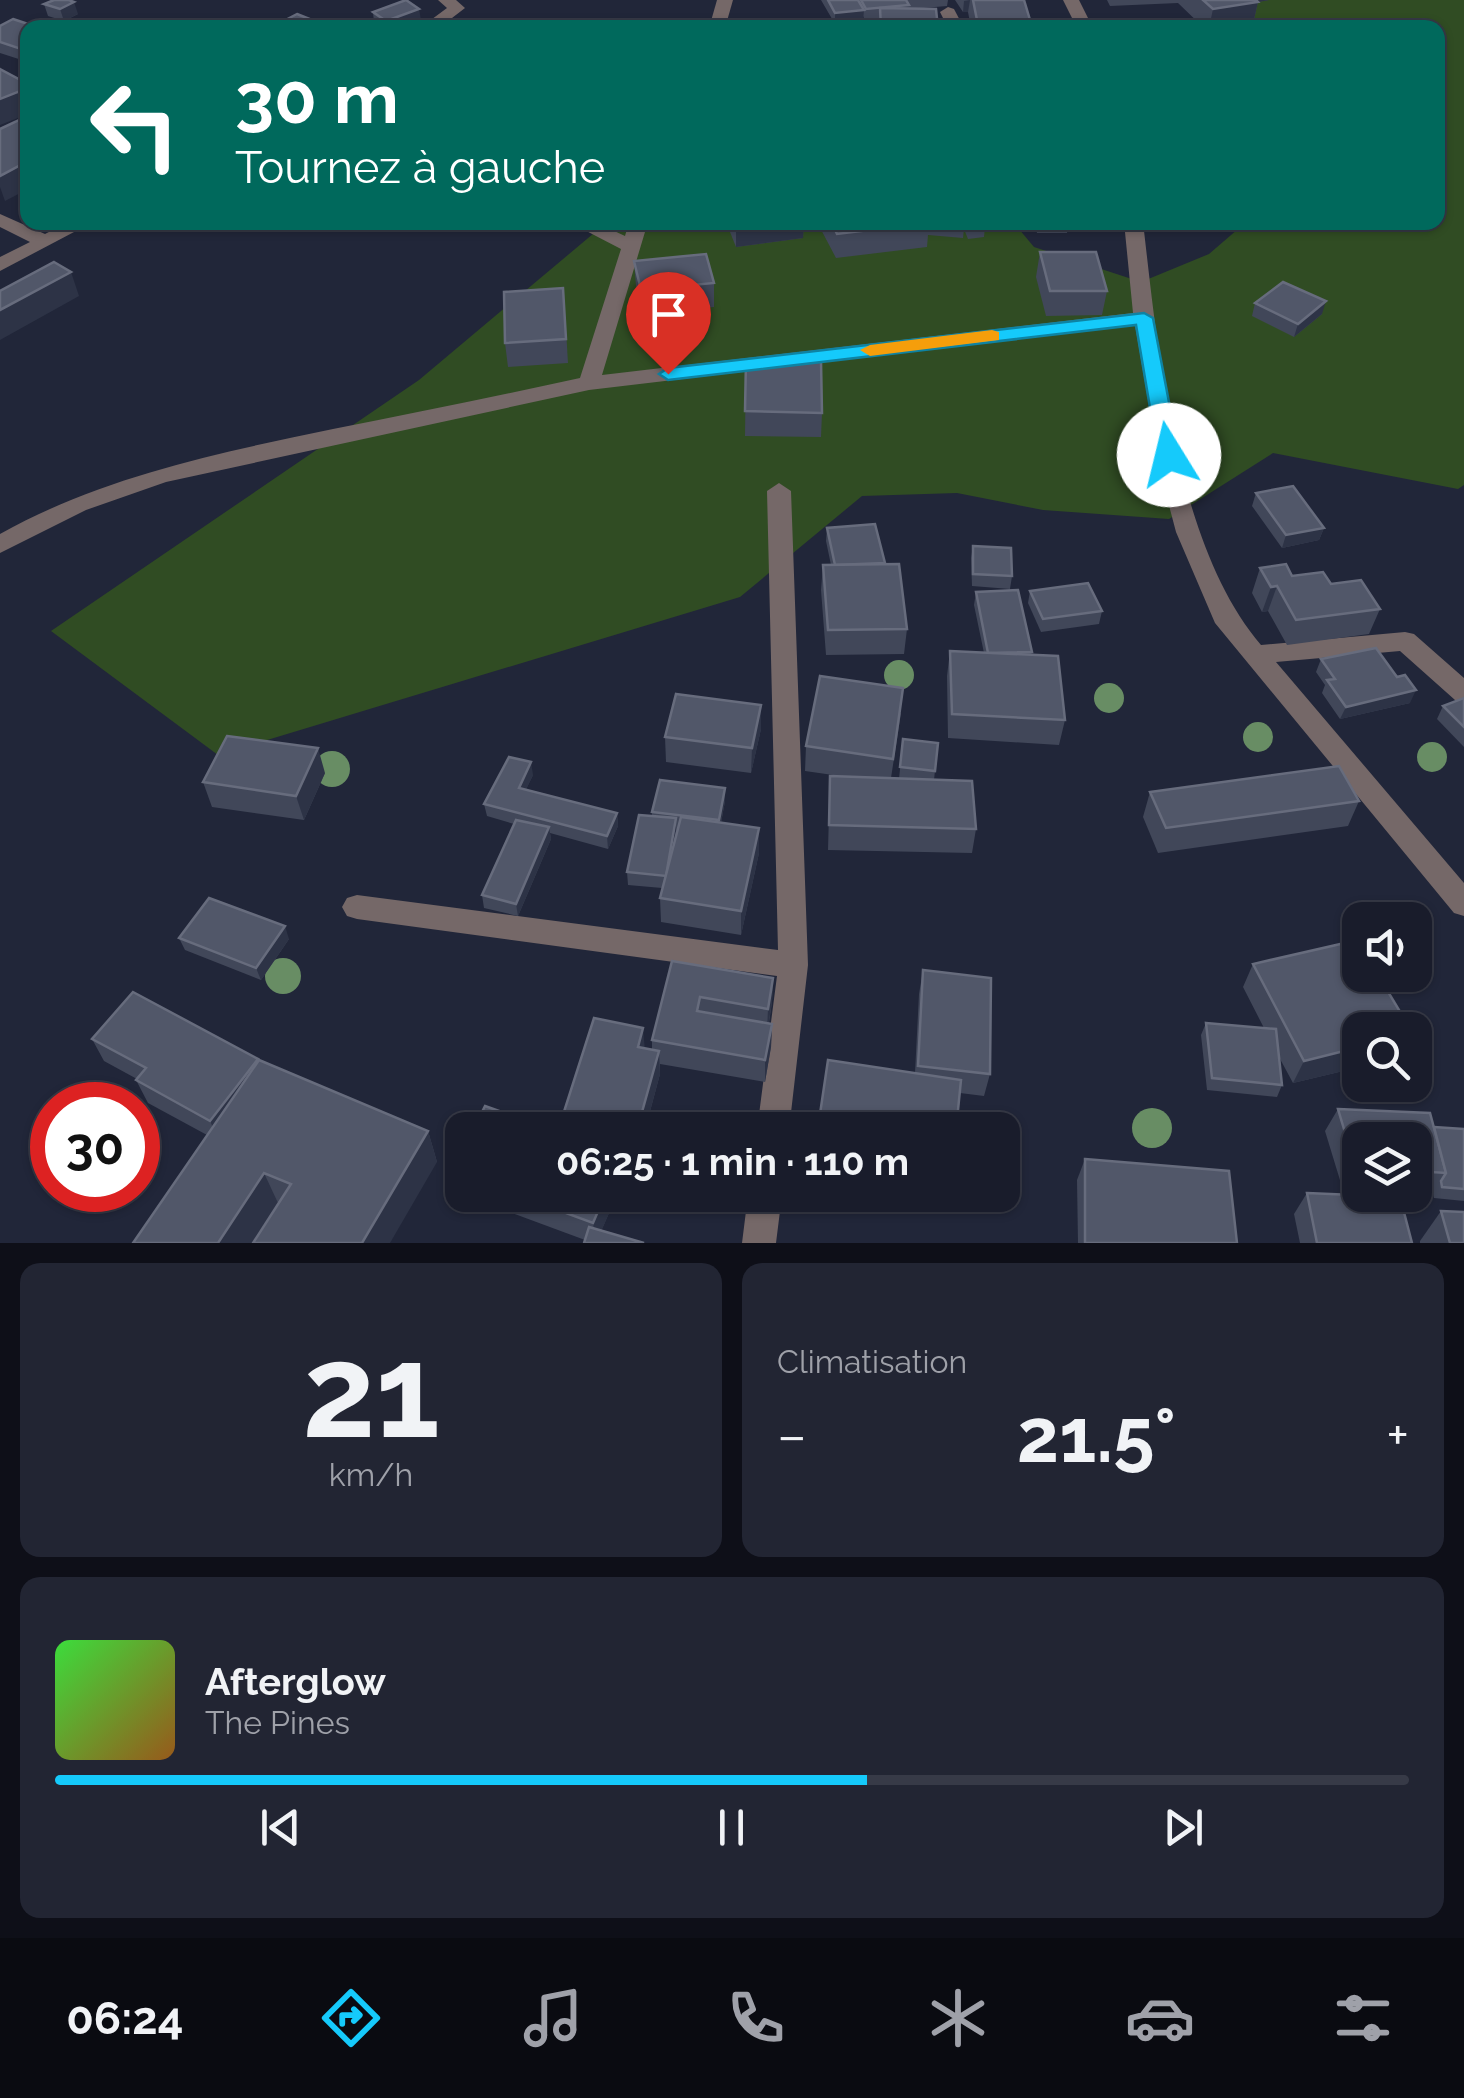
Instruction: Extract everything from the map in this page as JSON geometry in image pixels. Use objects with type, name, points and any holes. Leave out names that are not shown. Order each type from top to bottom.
[{"type":"street","points":[[440,20],[457,8],[446,0]]},
{"type":"street","points":[[21,230],[46,242]]},
{"type":"street","points":[[0,265],[69,230]]},
{"type":"street","points":[[595,230],[630,246]]},
{"type":"street","points":[[589,383],[637,230]]},
{"type":"street","points":[[1135,230],[1144,318],[1172,475],[1188,532],[1228,622],[1464,904]]},
{"type":"street","points":[[0,545],[41,520],[112,488],[174,471],[589,383],[1144,318]]},
{"type":"street","points":[[775,1112],[793,965],[779,491]]},
{"type":"street","points":[[1254,655],[1406,640],[1464,693]]},
{"type":"street","points":[[358,907],[793,965]]},
{"type":"street","points":[[759,1243],[763,1212]]},
{"type":"green space","points":[[1218,0],[1464,0],[1464,485],[1458,489],[1273,453],[1169,519],[1043,510],[957,493],[862,496],[740,597],[218,755],[51,631],[419,380],[598,230],[1020,230],[1034,247],[1141,282],[1209,254],[1237,230],[1445,230],[1445,20],[1249,20]]},
{"type":"building","points":[[54,0],[74,2],[60,9],[44,4]]},
{"type":"building","points":[[406,0],[419,9],[389,20],[373,12]]},
{"type":"building","points":[[828,0],[858,0],[864,10],[835,13]]},
{"type":"building","points":[[861,0],[906,0],[909,5],[866,9]]},
{"type":"building","points":[[973,0],[1024,0],[1030,20],[977,20]]},
{"type":"building","points":[[1203,0],[1256,0],[1258,2],[1213,9]]},
{"type":"building","points":[[880,8],[936,9],[937,20],[881,20]]},
{"type":"building","points":[[297,14],[312,20],[285,20]]},
{"type":"building","points":[[13,19],[20,21],[20,49],[0,42],[0,26]]},
{"type":"building","points":[[0,69],[20,80],[20,91],[0,99]]},
{"type":"building","points":[[20,119],[20,165],[0,176],[0,129]]},
{"type":"building","points":[[835,230],[870,230],[837,234]]},
{"type":"building","points":[[1040,252],[1096,252],[1107,291],[1050,291]]},
{"type":"building","points":[[706,254],[714,283],[641,290],[634,261]]},
{"type":"building","points":[[54,262],[71,272],[0,310],[0,291]]},
{"type":"building","points":[[1283,282],[1326,301],[1298,324],[1255,303]]},
{"type":"building","points":[[563,288],[566,339],[505,343],[504,292]]},
{"type":"building","points":[[746,360],[821,361],[822,413],[745,411]]},
{"type":"building","points":[[1293,486],[1324,528],[1286,535],[1256,493]]},
{"type":"building","points":[[875,524],[885,563],[835,565],[827,528]]},
{"type":"building","points":[[973,546],[1011,548],[1012,576],[973,574]]},
{"type":"building","points":[[899,564],[907,629],[828,630],[823,565]]},
{"type":"building","points":[[1286,564],[1292,576],[1323,572],[1331,584],[1361,580],[1380,609],[1296,620],[1277,586],[1271,587],[1260,568]]},
{"type":"building","points":[[1088,583],[1102,611],[1043,619],[1030,591]]},
{"type":"building","points":[[1018,590],[1032,652],[988,653],[976,592]]},
{"type":"building","points":[[1376,648],[1397,677],[1405,675],[1416,690],[1346,707],[1327,680],[1335,679],[1321,659]]},
{"type":"building","points":[[950,651],[1058,656],[1065,720],[952,714]]},
{"type":"building","points":[[820,676],[903,688],[893,759],[806,746]]},
{"type":"building","points":[[676,694],[761,705],[752,748],[665,737]]},
{"type":"building","points":[[1464,698],[1464,727],[1443,706]]},
{"type":"building","points":[[227,736],[318,748],[296,796],[203,782]]},
{"type":"building","points":[[903,739],[938,743],[935,771],[900,767]]},
{"type":"building","points":[[509,757],[531,762],[519,788],[617,813],[607,836],[484,804]]},
{"type":"building","points":[[1339,766],[1359,801],[1166,828],[1150,792]]},
{"type":"building","points":[[830,776],[972,781],[976,829],[829,825]]},
{"type":"building","points":[[660,780],[725,788],[719,820],[652,812]]},
{"type":"building","points":[[639,815],[676,818],[666,876],[627,872]]},
{"type":"building","points":[[681,817],[759,828],[741,911],[660,898]]},
{"type":"building","points":[[516,820],[549,827],[516,904],[482,895]]},
{"type":"building","points":[[209,898],[285,926],[256,968],[179,938]]},
{"type":"building","points":[[1342,944],[1342,992],[1388,992],[1400,1012],[1342,1012],[1342,1052],[1304,1061],[1253,964]]},
{"type":"building","points":[[672,961],[773,978],[768,1009],[700,997],[697,1011],[772,1024],[765,1060],[652,1040]]},
{"type":"building","points":[[923,970],[991,978],[990,1074],[918,1066]]},
{"type":"building","points":[[133,992],[258,1059],[210,1121],[160,1093],[160,1082],[136,1080],[146,1068],[92,1039]]},
{"type":"building","points":[[594,1018],[643,1028],[638,1047],[659,1051],[642,1112],[564,1112]]},
{"type":"building","points":[[1206,1023],[1276,1029],[1282,1085],[1212,1078]]},
{"type":"building","points":[[259,1060],[428,1131],[362,1243],[253,1243],[291,1184],[264,1173],[218,1243],[133,1243],[154,1212],[160,1212],[160,1204]]},
{"type":"building","points":[[828,1060],[961,1080],[958,1112],[820,1112]]},
{"type":"building","points":[[1338,1109],[1430,1113],[1446,1173],[1432,1172],[1432,1122],[1342,1122]]},
{"type":"building","points":[[1434,1127],[1464,1129],[1464,1189],[1442,1187],[1446,1173]]},
{"type":"building","points":[[1085,1159],[1229,1171],[1237,1243],[1085,1243]]},
{"type":"building","points":[[1307,1193],[1342,1195],[1342,1212],[1404,1212],[1412,1243],[1317,1243]]},
{"type":"building","points":[[1441,1211],[1464,1212],[1464,1243],[1450,1243]]},
{"type":"building","points":[[563,1212],[598,1212],[593,1223]]},
{"type":"building","points":[[589,1227],[644,1243],[584,1243]]},
{"type":"slow traffic","points":[[870,350],[992,336]]},
{"type":"route","points":[[668,374],[1144,318],[1169,455]]}]
